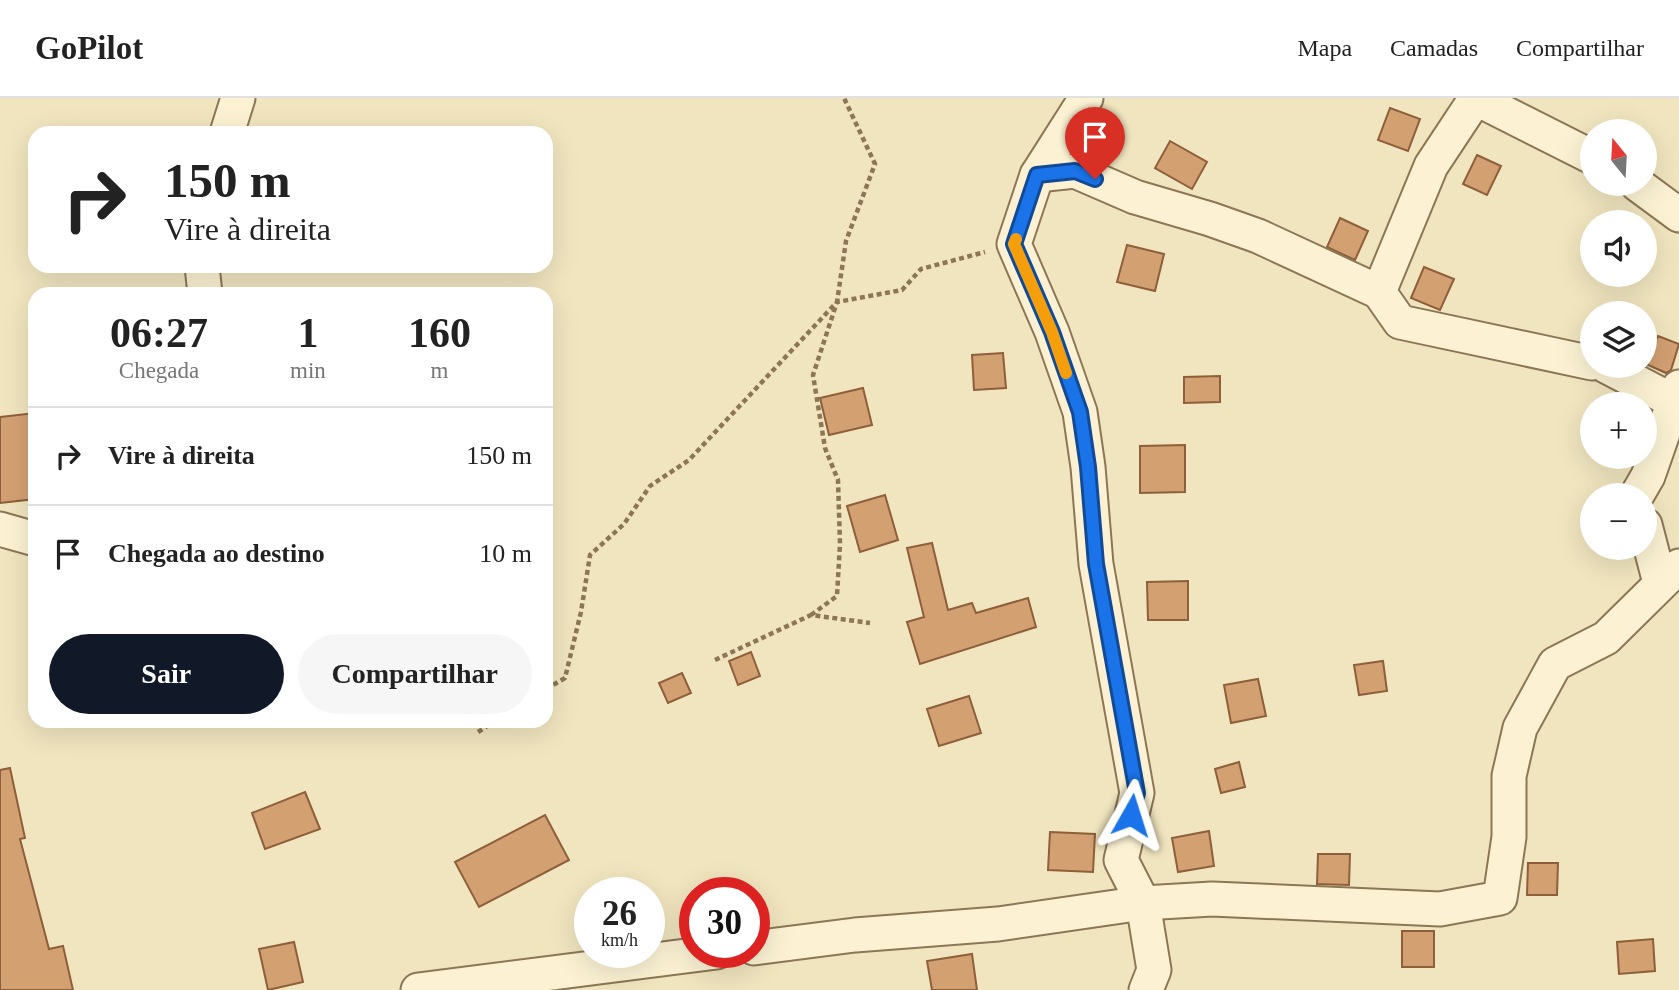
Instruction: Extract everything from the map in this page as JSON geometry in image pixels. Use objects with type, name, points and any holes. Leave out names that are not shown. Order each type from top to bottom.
[{"type":"street","points":[[229,126],[238,98]]},
{"type":"street","points":[[1086,98],[1037,175],[1014,244],[1052,332],[1080,412],[1088,467],[1096,564],[1137,793],[1121,860],[1143,903],[1154,970],[1146,990]]},
{"type":"street","points":[[1379,292],[1431,166],[1476,98],[1580,150]]},
{"type":"street","points":[[1037,175],[1075,171],[1135,197],[1258,236],[1379,292],[1400,322],[1580,360]]},
{"type":"street","points":[[1653,196],[1679,215]]},
{"type":"street","points":[[1633,378],[1677,397],[1644,483]]},
{"type":"street","points":[[0,529],[28,537]]},
{"type":"street","points":[[770,945],[855,935],[998,924],[1143,903],[1212,899],[1440,909],[1500,898],[1509,837],[1509,776],[1520,728],[1555,664],[1606,638],[1670,575],[1657,549]]},
{"type":"street","points":[[418,990],[583,979],[679,960]]},
{"type":"path","points":[[715,660],[811,615],[836,596],[840,544],[838,480],[825,448],[813,375],[838,302],[846,241],[875,164],[844,98]]},
{"type":"path","points":[[553,685],[565,678],[581,612],[590,555],[624,524],[650,486],[689,460],[838,302],[902,290],[921,270],[1014,244]]},
{"type":"path","points":[[811,615],[870,622]]},
{"type":"path","points":[[478,732],[484,728]]},
{"type":"building","points":[[1390,108],[1420,119],[1408,151],[1378,140]]},
{"type":"building","points":[[1170,141],[1207,162],[1192,189],[1155,168]]},
{"type":"building","points":[[1477,155],[1501,166],[1487,195],[1463,184]]},
{"type":"building","points":[[1340,218],[1368,231],[1355,260],[1327,247]]},
{"type":"building","points":[[1127,245],[1164,254],[1155,291],[1117,282]]},
{"type":"building","points":[[1424,267],[1454,279],[1440,310],[1411,298]]},
{"type":"building","points":[[1658,336],[1679,344],[1671,370],[1666,373],[1657,369]]},
{"type":"building","points":[[1003,353],[1006,388],[974,390],[972,355]]},
{"type":"building","points":[[1220,376],[1220,402],[1184,403],[1184,377]]},
{"type":"building","points":[[863,388],[872,425],[829,435],[820,398]]},
{"type":"building","points":[[28,414],[28,500],[0,503],[0,417]]},
{"type":"building","points":[[1185,445],[1185,492],[1140,493],[1140,446]]},
{"type":"building","points":[[885,495],[898,540],[860,552],[847,506]]},
{"type":"building","points":[[932,543],[948,610],[972,603],[976,613],[1028,598],[1036,627],[920,664],[907,622],[924,617],[907,548]]},
{"type":"building","points":[[1188,581],[1188,620],[1148,620],[1147,582]]},
{"type":"building","points":[[751,652],[760,676],[738,685],[729,661]]},
{"type":"building","points":[[1383,661],[1387,691],[1359,695],[1354,665]]},
{"type":"building","points":[[682,673],[691,693],[668,703],[659,683]]},
{"type":"building","points":[[1258,679],[1266,716],[1231,723],[1224,685]]},
{"type":"building","points":[[969,696],[981,733],[939,746],[927,709]]},
{"type":"building","points":[[1239,762],[1245,787],[1221,793],[1215,769]]},
{"type":"building","points":[[10,768],[25,838],[20,839],[49,949],[63,946],[73,990],[0,990],[0,770]]},
{"type":"building","points":[[305,792],[320,829],[265,849],[252,813]]},
{"type":"building","points":[[545,815],[569,860],[479,907],[455,862]]},
{"type":"building","points":[[1209,831],[1214,866],[1178,872],[1172,838]]},
{"type":"building","points":[[1050,832],[1095,834],[1093,872],[1048,870]]},
{"type":"building","points":[[1318,854],[1350,854],[1349,885],[1317,884]]},
{"type":"building","points":[[1528,863],[1558,863],[1557,895],[1527,895]]},
{"type":"building","points":[[1402,931],[1434,931],[1434,967],[1402,967]]},
{"type":"building","points":[[1653,939],[1655,971],[1619,974],[1617,942]]},
{"type":"building","points":[[294,942],[303,982],[268,990],[259,949]]},
{"type":"building","points":[[972,954],[977,990],[932,990],[927,961]]},
{"type":"slow traffic","points":[[1016,239],[1014,244],[1052,332],[1066,373]]},
{"type":"route","points":[[1095,179],[1075,171],[1037,175],[1014,244],[1052,332],[1080,412],[1088,467],[1096,564],[1137,793],[1131,815]]}]
